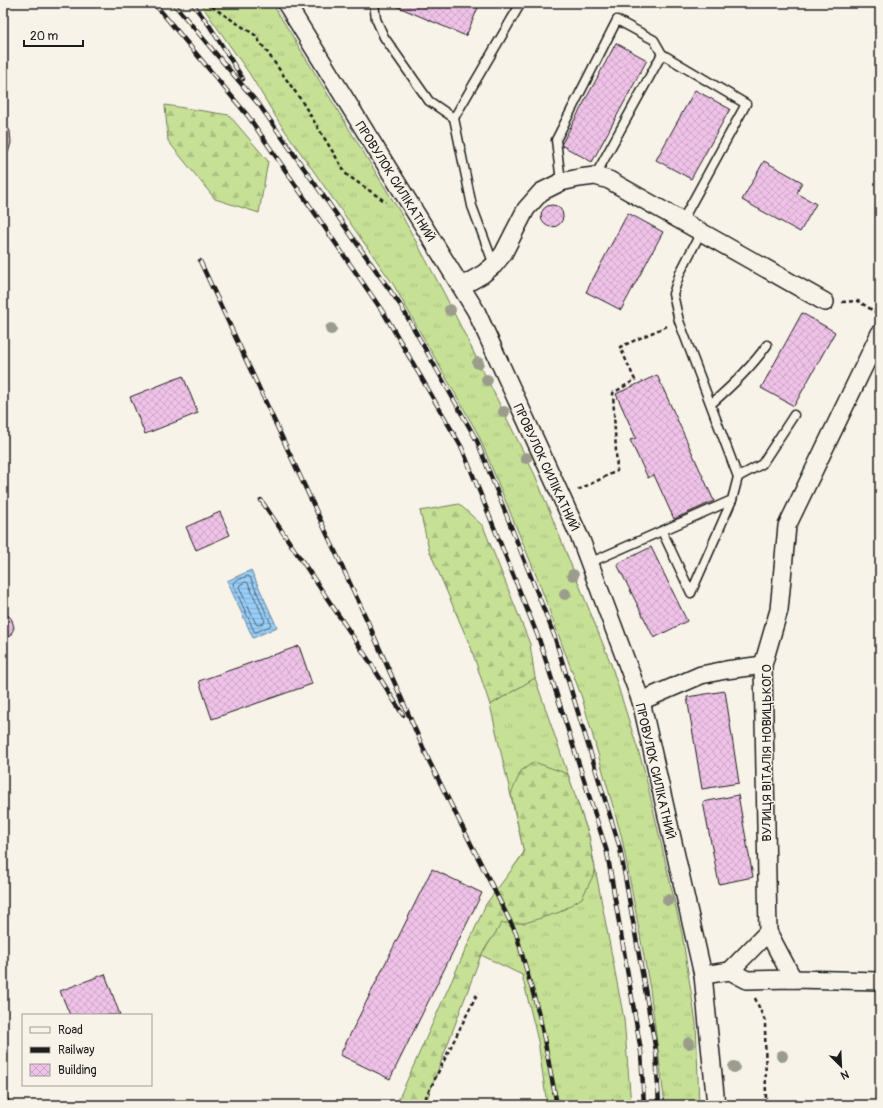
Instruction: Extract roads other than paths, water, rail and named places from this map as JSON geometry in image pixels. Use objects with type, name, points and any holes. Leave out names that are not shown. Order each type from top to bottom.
[{"type":"street","name":"ПРОВУЛОК СИЛІКАТНИЙ","points":[[286,3],[476,310],[581,540],[641,701],[703,975]]},
{"type":"street","points":[[462,286],[483,274],[494,265],[503,254],[526,209],[541,192],[561,182],[595,176],[609,180],[825,302]]},
{"type":"street","name":"ВУЛИЦЯ ВІТАЛІЯ НОВИЦЬКОГО","points":[[793,979],[768,932],[763,665],[779,610],[787,526],[880,333]]},
{"type":"street","points":[[641,701],[701,675],[763,665]]},
{"type":"street","points":[[730,971],[768,932]]},
{"type":"street","points":[[716,1105],[703,975],[730,971],[747,980],[880,980]]},
{"type":"lane","points":[[374,3],[376,19],[384,37],[428,101],[454,118]]},
{"type":"lane","points":[[494,265],[472,206],[454,118],[521,3]]},
{"type":"lane","points":[[561,182],[556,140],[617,20],[654,40],[662,54],[746,104],[682,221]]},
{"type":"lane","points":[[595,176],[662,54]]},
{"type":"lane","points":[[662,531],[691,593],[732,500],[738,477],[679,320],[673,294],[680,273],[701,232]]},
{"type":"lane","points":[[711,404],[733,385],[755,362],[767,345]]},
{"type":"lane","points":[[738,477],[762,464],[794,415]]},
{"type":"lane","points":[[590,563],[732,500]]},
{"type":"water","points":[[251,570],[277,627],[253,638],[227,581]]},
{"type":"railway","points":[[154,3],[248,116],[385,315],[462,448],[539,639],[607,852],[641,1051],[644,1105]]},
{"type":"railway","points":[[173,3],[260,106],[401,306],[477,441],[554,635],[620,848],[656,1051],[659,1105]]},
{"type":"railway","points":[[192,3],[209,25],[243,79]]},
{"type":"railway","points":[[200,261],[367,620],[429,761],[516,933],[540,1018],[557,1105]]},
{"type":"railway","points":[[261,500],[370,662],[403,715]]}]
